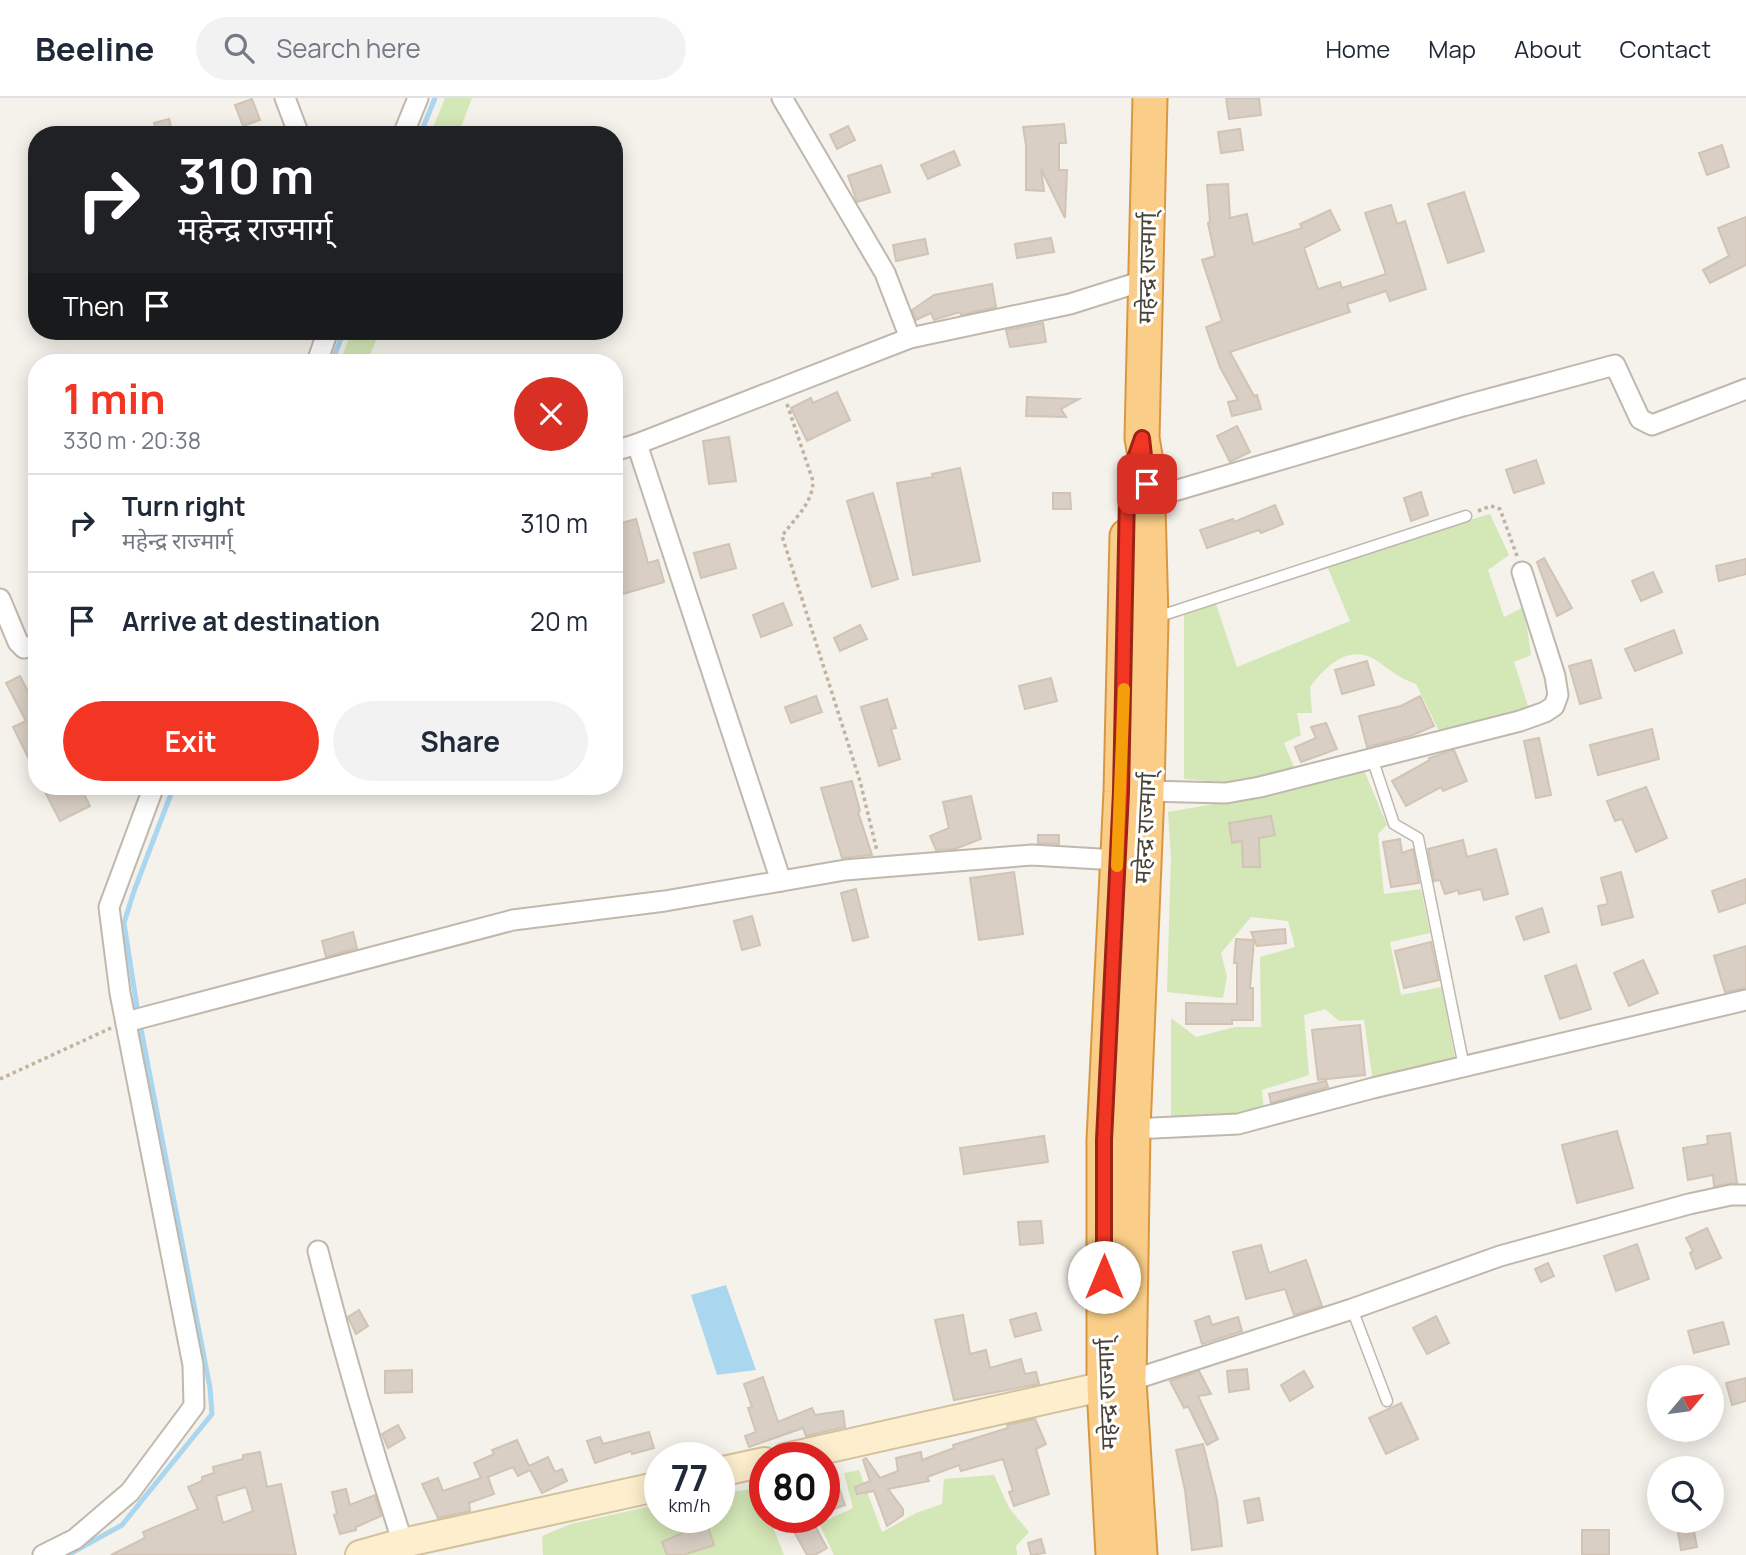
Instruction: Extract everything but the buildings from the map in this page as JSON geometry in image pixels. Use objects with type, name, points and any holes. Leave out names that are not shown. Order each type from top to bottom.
[{"type":"highway","name":"महेन्द्र राज्मार्ग्","points":[[1112,1555],[1116,1384],[1133,1129],[1147,791],[1151,619],[1147,468],[1142,438],[1150,98]]},
{"type":"highway","name":"महेन्द्र राज्मार्ग्","points":[[1140,1555],[1116,1384],[1104,1140],[1121,792],[1127,494],[1142,438]]},
{"type":"main road","points":[[840,1446],[1116,1384]]},
{"type":"main road","points":[[360,1555],[644,1490]]},
{"type":"street","points":[[285,98],[296,126]]},
{"type":"street","points":[[407,126],[418,98]]},
{"type":"street","points":[[782,98],[885,273],[909,338]]},
{"type":"street","points":[[623,448],[909,338],[1070,304],[1146,280]]},
{"type":"street","points":[[1147,499],[1463,406],[1615,365],[1640,419],[1652,425],[1746,389]]},
{"type":"street","points":[[637,444],[781,881]]},
{"type":"street","points":[[1147,791],[1226,793],[1260,787],[1520,721],[1545,712],[1553,706],[1558,695],[1555,676],[1522,572]]},
{"type":"street","points":[[0,599],[18,642],[24,648],[28,647]]},
{"type":"street","points":[[43,1555],[75,1539],[130,1492],[194,1406],[194,1365],[120,993],[109,907],[151,795]]},
{"type":"street","points":[[126,1022],[513,920],[665,901],[881,867],[1032,855],[1117,860]]},
{"type":"street","points":[[1133,1129],[1238,1124],[1746,1000]]},
{"type":"street","points":[[1116,1384],[1352,1309],[1500,1256],[1689,1204],[1731,1195],[1746,1195]]},
{"type":"street","points":[[318,1251],[345,1354],[403,1543]]},
{"type":"lane","points":[[1151,619],[1466,516]]},
{"type":"lane","points":[[1372,757],[1394,824],[1418,838],[1464,1067]]},
{"type":"lane","points":[[1352,1309],[1387,1401]]},
{"type":"path","points":[[781,388],[813,481],[813,491],[808,503],[782,536],[860,781],[881,867]]},
{"type":"path","points":[[1466,516],[1490,506],[1500,509],[1522,572]]},
{"type":"path","points":[[0,1079],[126,1022]]},
{"type":"green space","points":[[445,98],[472,98],[461,126],[434,126]]},
{"type":"green space","points":[[349,340],[376,340],[370,354],[343,354]]},
{"type":"green space","points":[[1490,514],[1509,555],[1488,570],[1504,617],[1524,607],[1531,655],[1514,662],[1528,706],[1517,712],[1439,731],[1416,684],[1403,679],[1374,659],[1355,654],[1338,660],[1322,672],[1310,687],[1312,713],[1297,713],[1301,735],[1284,743],[1296,772],[1254,784],[1184,779],[1184,610],[1215,601],[1237,667],[1350,621],[1325,561]]},
{"type":"green space","points":[[1363,768],[1387,825],[1378,834],[1384,894],[1421,889],[1430,933],[1390,942],[1401,995],[1442,987],[1456,1064],[1373,1082],[1364,1020],[1339,1021],[1325,1009],[1304,1015],[1309,1075],[1262,1090],[1264,1110],[1227,1120],[1171,1119],[1171,1018],[1196,1037],[1235,1027],[1261,1027],[1260,957],[1295,947],[1288,921],[1251,917],[1221,953],[1227,977],[1223,998],[1167,992],[1171,857],[1168,812],[1284,792]]},
{"type":"green space","points":[[859,1470],[882,1532],[916,1513],[942,1504],[944,1479],[994,1475],[1009,1508],[1029,1532],[1016,1546],[1017,1555],[834,1555],[824,1533],[840,1533],[840,1514],[853,1508],[844,1473]]},
{"type":"green space","points":[[749,1489],[749,1533],[775,1533],[784,1555],[543,1555],[542,1536],[571,1524],[644,1508],[644,1533],[735,1533],[735,1491]]},
{"type":"water","points":[[726,1285],[756,1370],[717,1375],[691,1295]]},
{"type":"waterway","points":[[424,126],[435,98]]},
{"type":"waterway","points":[[335,354],[341,340]]},
{"type":"waterway","points":[[138,1014],[124,923],[171,795]]},
{"type":"waterway","points":[[68,1555],[122,1525],[212,1414],[210,1388],[140,1024]]},
{"type":"slow traffic","points":[[1117,866],[1124,689]]},
{"type":"route","points":[[1104,1277],[1104,1140],[1121,792],[1127,494],[1142,438],[1147,484]]}]
